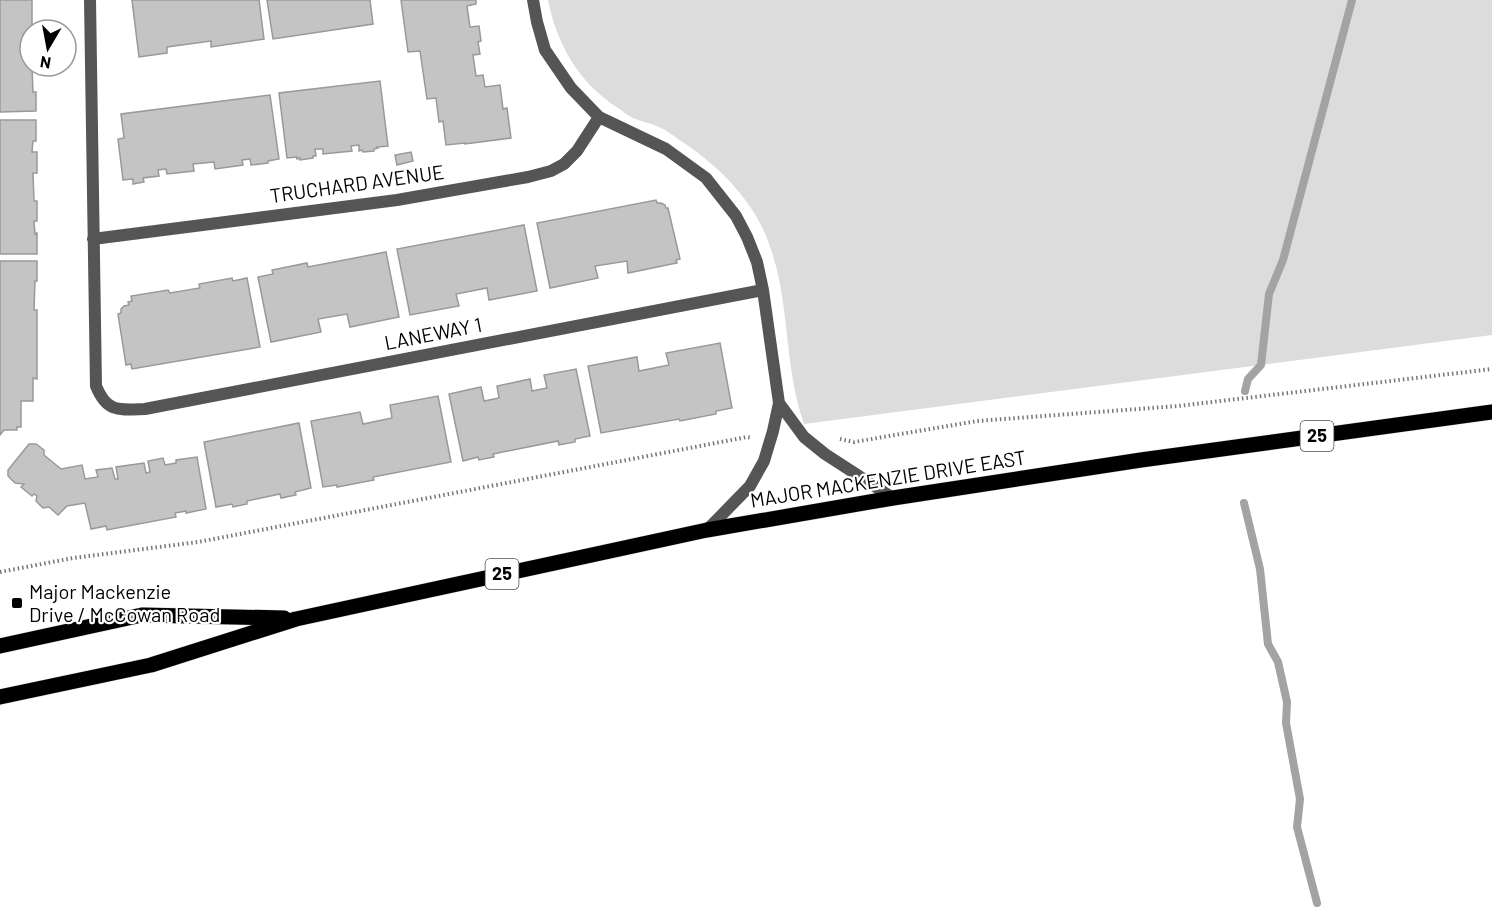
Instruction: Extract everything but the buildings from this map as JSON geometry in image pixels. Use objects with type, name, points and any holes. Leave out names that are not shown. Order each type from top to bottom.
[{"type":"main road","name":"MAJOR MACKENZIE DRIVE EAST","points":[[0,697],[150,665],[296,619],[707,530],[893,498],[1141,460],[1492,412]]},
{"type":"main road","name":"MAJOR MACKENZIE DRIVE EAST","points":[[0,646],[142,615],[296,619]]},
{"type":"street","points":[[90,0],[93,239]]},
{"type":"street","points":[[532,0],[545,50],[570,88],[599,117],[666,149],[706,178],[736,216],[757,262],[779,403],[764,461],[750,486],[707,530]]},
{"type":"street","name":"TRUCHARD AVENUE","points":[[93,239],[397,200],[528,177],[551,171],[564,164],[577,151],[599,117]]},
{"type":"street","name":"LANEWAY 1","points":[[93,239],[96,386],[101,399],[110,406],[123,410],[145,409],[763,290]]},
{"type":"street","points":[[779,403],[804,437],[825,454],[893,498]]},
{"type":"path","points":[[832,437],[854,442],[977,422],[1178,406],[1492,369]]},
{"type":"path","points":[[0,572],[73,558],[198,542],[747,437],[759,439]]},
{"type":"shaded area","points":[[548,0],[1492,0],[1492,335],[804,424],[792,372],[782,293],[776,267],[768,241],[756,216],[722,173],[701,155],[662,128],[629,116],[592,87],[581,75],[564,47]]},
{"type":"waterway","points":[[1245,391],[1248,379],[1261,365],[1269,294],[1283,260],[1352,0]]},
{"type":"waterway","points":[[1244,503],[1260,569],[1268,644],[1278,662],[1287,702],[1286,723],[1300,799],[1297,827],[1317,903]]},
{"type":"place","name":"Major Mackenzie Drive / McCowan Road","points":[[17,603]]}]
